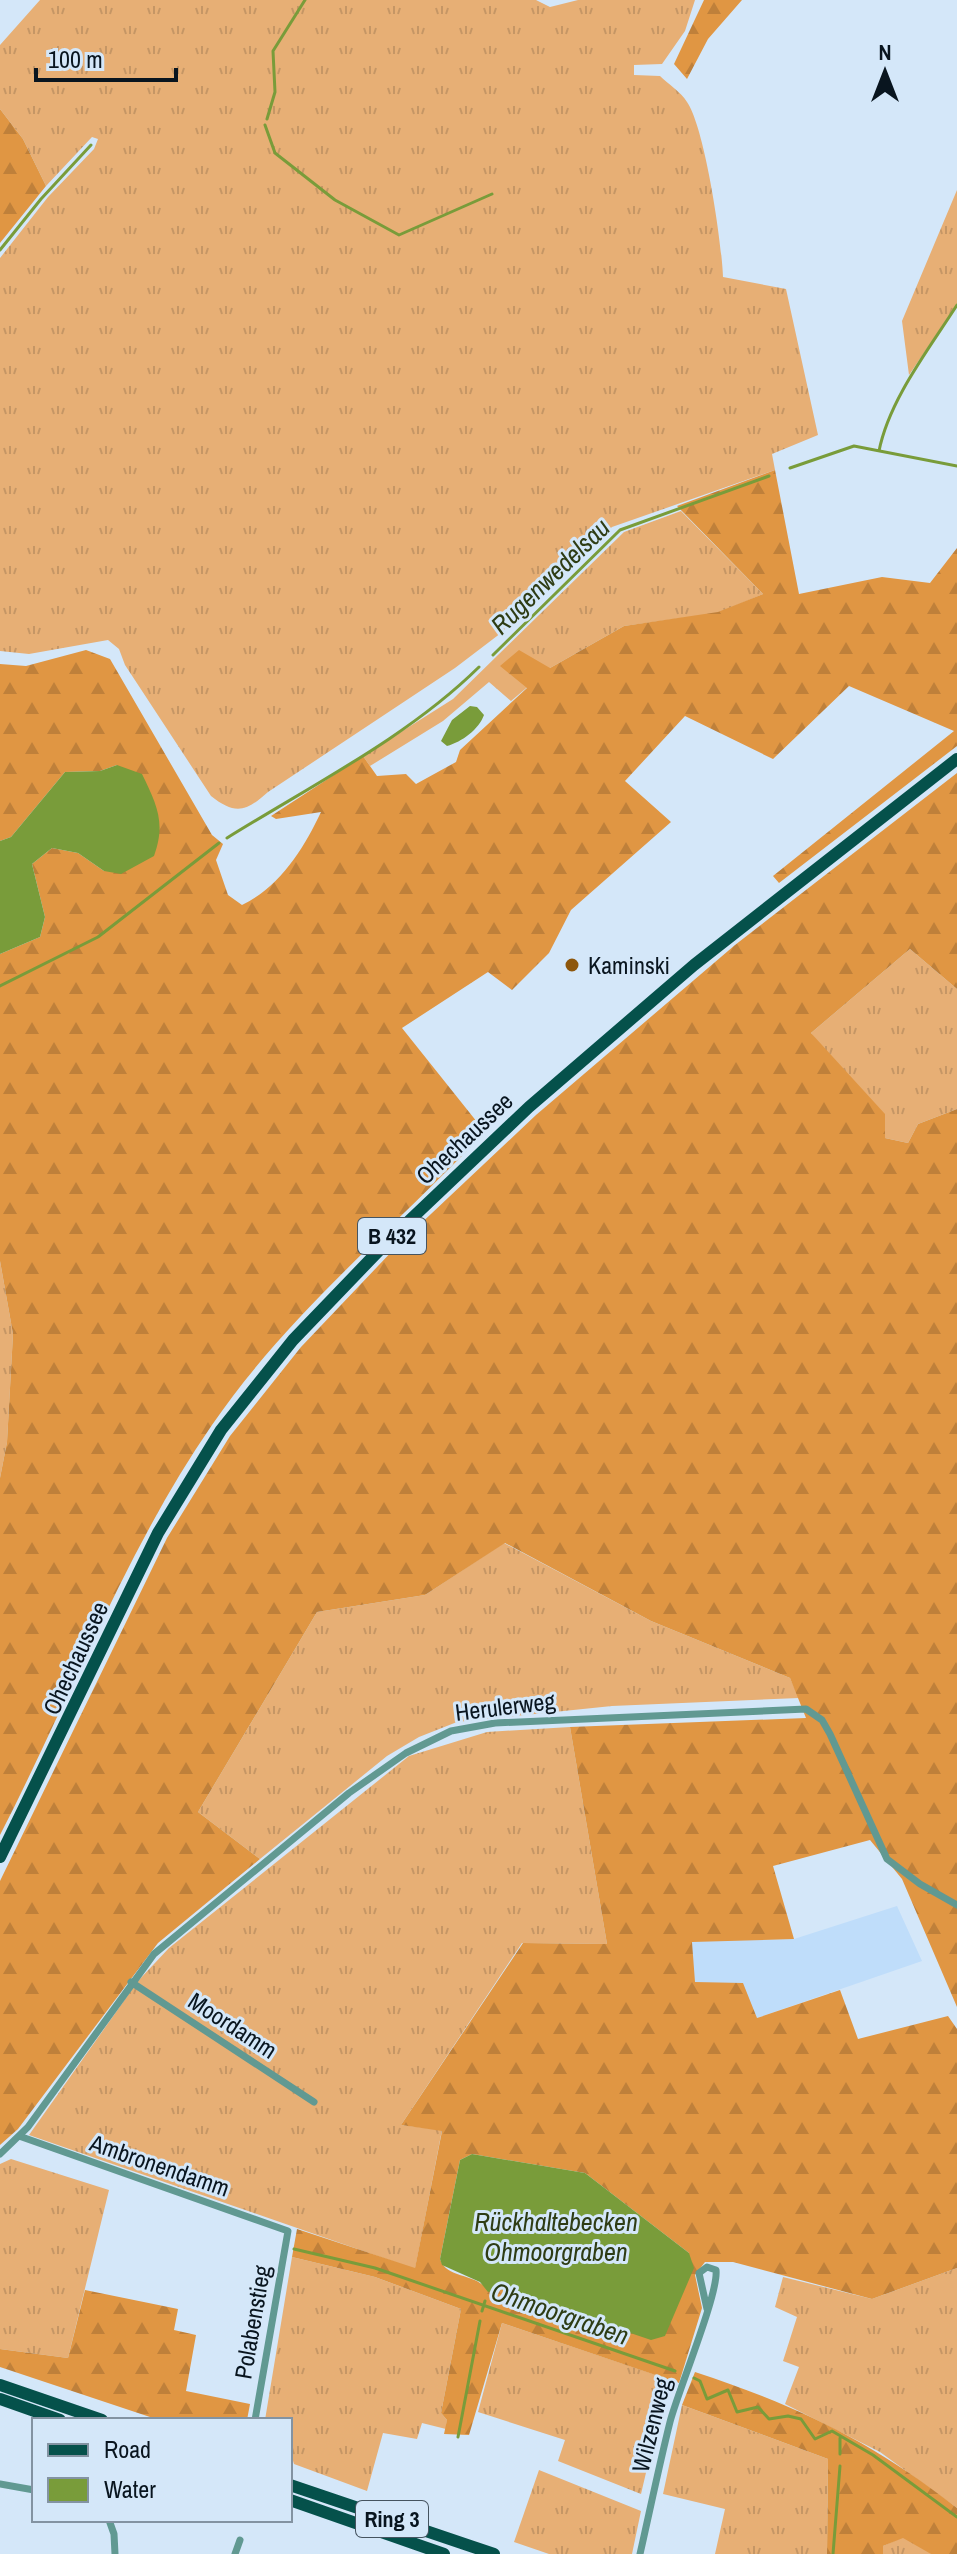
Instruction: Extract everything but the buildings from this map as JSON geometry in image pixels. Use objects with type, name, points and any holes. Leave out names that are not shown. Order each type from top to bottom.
[{"type":"main road","name":"Ohechaussee","points":[[0,1857],[158,1533],[221,1430],[293,1340],[390,1239],[529,1107],[694,965],[957,759]]},
{"type":"main road","points":[[0,2385],[96,2418]]},
{"type":"main road","points":[[0,2399],[54,2418]]},
{"type":"main road","name":"Ring 3","points":[[292,2486],[494,2554]]},
{"type":"main road","name":"Ring 3","points":[[292,2501],[444,2554]]},
{"type":"street","name":"Herulerweg","points":[[0,2154],[19,2136],[131,1982],[171,1939],[381,1768],[441,1735],[495,1723],[806,1709],[822,1720],[830,1734],[887,1859],[957,1905]]},
{"type":"street","name":"Moordamm","points":[[131,1982],[314,2102]]},
{"type":"street","name":"Ambronendamm","points":[[19,2136],[288,2231]]},
{"type":"street","name":"Polabenstieg","points":[[255,2418],[288,2231]]},
{"type":"street","name":"Wilzenweg","points":[[640,2554],[670,2423],[707,2309],[717,2278],[716,2270],[707,2267],[699,2273],[699,2279],[707,2309]]},
{"type":"street","points":[[0,2484],[32,2490]]},
{"type":"street","points":[[110,2522],[115,2554]]},
{"type":"street","points":[[235,2554],[240,2540]]},
{"type":"shaded area","points":[[897,1906],[922,1961],[757,2018],[694,1982],[692,1941],[794,1939]]},
{"type":"green space","points":[[40,0],[536,0],[550,7],[578,0],[695,0],[685,31],[662,64],[634,65],[634,75],[660,76],[684,98],[694,116],[711,187],[723,277],[786,289],[818,435],[772,454],[775,470],[612,527],[501,633],[455,668],[253,804],[240,809],[219,802],[211,796],[125,665],[119,649],[108,640],[29,654],[0,651],[0,258],[48,197],[94,149],[98,139],[92,137],[46,186],[23,139],[0,109],[0,45]]},
{"type":"green space","points":[[704,0],[742,0],[708,39],[687,79],[674,64]]},
{"type":"green space","points":[[0,109],[23,139],[46,186],[0,243]]},
{"type":"green space","points":[[957,190],[957,304],[909,375],[902,321]]},
{"type":"green space","points":[[775,470],[799,594],[882,577],[930,583],[957,548],[957,746],[779,883],[773,876],[954,731],[849,686],[773,759],[685,716],[625,781],[671,822],[571,910],[549,953],[512,990],[488,972],[402,1028],[485,1132],[308,1309],[274,1346],[212,1425],[181,1473],[125,1574],[0,1835],[0,1478],[7,1442],[13,1334],[0,1261],[0,954],[40,937],[45,917],[32,864],[52,848],[78,853],[104,871],[117,765],[100,771],[65,772],[11,837],[0,841],[0,664],[26,666],[86,650],[110,659],[212,835],[223,844],[216,860],[228,895],[242,905],[279,877],[307,839],[321,812],[276,819],[271,816],[363,756],[377,776],[406,774],[416,784],[456,762],[460,750],[527,688],[500,666],[519,650],[550,668],[624,626],[718,612],[763,594],[677,506]]},
{"type":"green space","points":[[681,511],[763,594],[718,613],[624,626],[550,668],[511,701],[489,682],[443,721],[370,766],[363,756],[453,699],[624,532]]},
{"type":"green space","points":[[957,773],[957,989],[910,949],[811,1033],[885,1114],[885,1138],[908,1143],[918,1124],[957,1109],[957,2007],[902,1879],[870,1840],[773,1866],[794,1939],[692,1942],[695,1982],[743,1983],[757,2018],[840,1990],[858,2039],[948,2016],[957,2029],[957,2268],[872,2299],[733,2262],[705,2262],[695,2275],[702,2308],[679,2383],[502,2323],[469,2435],[444,2434],[447,2420],[441,2413],[461,2309],[375,2277],[292,2257],[297,2229],[415,2268],[442,2131],[401,2125],[523,1943],[607,1944],[570,1727],[806,1718],[790,1678],[651,1621],[505,1543],[425,1595],[317,1612],[198,1812],[260,1859],[158,1943],[18,2129],[0,2145],[0,1881],[167,1538],[230,1436],[301,1347],[397,1246],[536,1115],[735,945]],"holes":[[[472,2154],[585,2173],[689,2253],[488,2291],[477,2281],[443,2265],[440,2259],[460,2160]]]},
{"type":"green space","points":[[910,949],[957,989],[957,1109],[918,1124],[908,1143],[885,1138],[811,1033]]},
{"type":"green space","points":[[0,1261],[13,1334],[7,1442],[0,1478]]},
{"type":"green space","points":[[504,1543],[651,1621],[790,1678],[799,1698],[612,1706],[457,1722],[419,1737],[387,1756],[260,1859],[198,1812],[317,1612],[425,1595]]},
{"type":"green space","points":[[570,1727],[607,1944],[522,1943],[401,2125],[442,2130],[415,2269],[29,2135],[138,1981],[169,1948],[409,1756],[487,1732]]},
{"type":"green space","points":[[11,2159],[109,2190],[68,2358],[0,2349],[0,2164]]},
{"type":"green space","points":[[292,2257],[375,2277],[461,2309],[441,2413],[447,2420],[446,2429],[422,2423],[417,2439],[383,2433],[367,2491],[294,2464],[292,2418],[265,2418]]},
{"type":"green space","points":[[957,2268],[957,2508],[880,2452],[785,2404],[799,2367],[783,2361],[797,2317],[775,2307],[783,2277],[872,2299]]},
{"type":"green space","points":[[85,2290],[178,2309],[174,2330],[196,2335],[186,2391],[250,2404],[247,2418],[153,2418],[0,2367],[0,2349],[68,2358]]},
{"type":"green space","points":[[502,2323],[668,2379],[641,2494],[558,2461],[565,2440],[478,2412]]},
{"type":"green space","points":[[695,2372],[800,2412],[863,2444],[925,2484],[957,2508],[957,2554],[931,2554],[903,2538],[883,2546],[883,2554],[827,2554],[828,2459],[682,2405]]},
{"type":"green space","points":[[682,2405],[828,2459],[827,2554],[715,2554],[725,2509],[663,2494]]},
{"type":"green space","points":[[539,2470],[641,2511],[632,2554],[549,2554],[514,2542]]},
{"type":"green space","points":[[903,2537],[931,2554],[883,2554],[883,2546]]},
{"type":"water","points":[[470,706],[477,707],[484,715],[482,720],[469,734],[447,746],[441,741],[452,720]]},
{"type":"water","points":[[117,765],[142,774],[152,795],[159,824],[154,856],[121,874],[104,871],[78,853],[52,848],[32,864],[45,917],[40,937],[0,954],[0,841],[11,837],[65,772],[100,771]]},
{"type":"water","name":"Rückhaltebecken Ohmoorgraben","points":[[472,2154],[585,2173],[689,2253],[694,2268],[665,2336],[651,2340],[501,2289],[488,2292],[480,2282],[442,2265],[440,2259],[460,2160]]},
{"type":"waterway","points":[[267,119],[275,92],[273,51],[305,0]]},
{"type":"waterway","points":[[265,125],[275,153],[335,200],[399,235],[492,194]]},
{"type":"waterway","points":[[0,250],[41,199],[91,145]]},
{"type":"waterway","points":[[879,451],[891,413],[901,394],[957,305]]},
{"type":"waterway","name":"Rugenwedelsau","points":[[790,468],[854,446],[957,466]]},
{"type":"waterway","name":"Rugenwedelsau","points":[[493,655],[620,530],[769,476]]},
{"type":"waterway","name":"Rugenwedelsau","points":[[227,838],[390,738],[422,716],[479,667]]},
{"type":"waterway","name":"Rugenwedelsau","points":[[0,986],[98,937],[219,843]]},
{"type":"waterway","name":"Ohmoorgraben","points":[[294,2249],[375,2268],[675,2371]]},
{"type":"waterway","name":"Ohmoorgraben","points":[[482,2311],[485,2301]]},
{"type":"waterway","points":[[458,2437],[480,2321]]},
{"type":"waterway","name":"Ohmoorgraben","points":[[694,2378],[700,2381],[707,2399],[728,2390],[737,2412],[758,2407],[769,2419],[788,2416],[801,2419],[815,2439],[832,2431],[873,2455],[957,2517]]},
{"type":"waterway","points":[[840,2438],[840,2454]]},
{"type":"waterway","points":[[833,2554],[840,2466]]},
{"type":"place","name":"Kaminski","points":[[572,965]]}]
